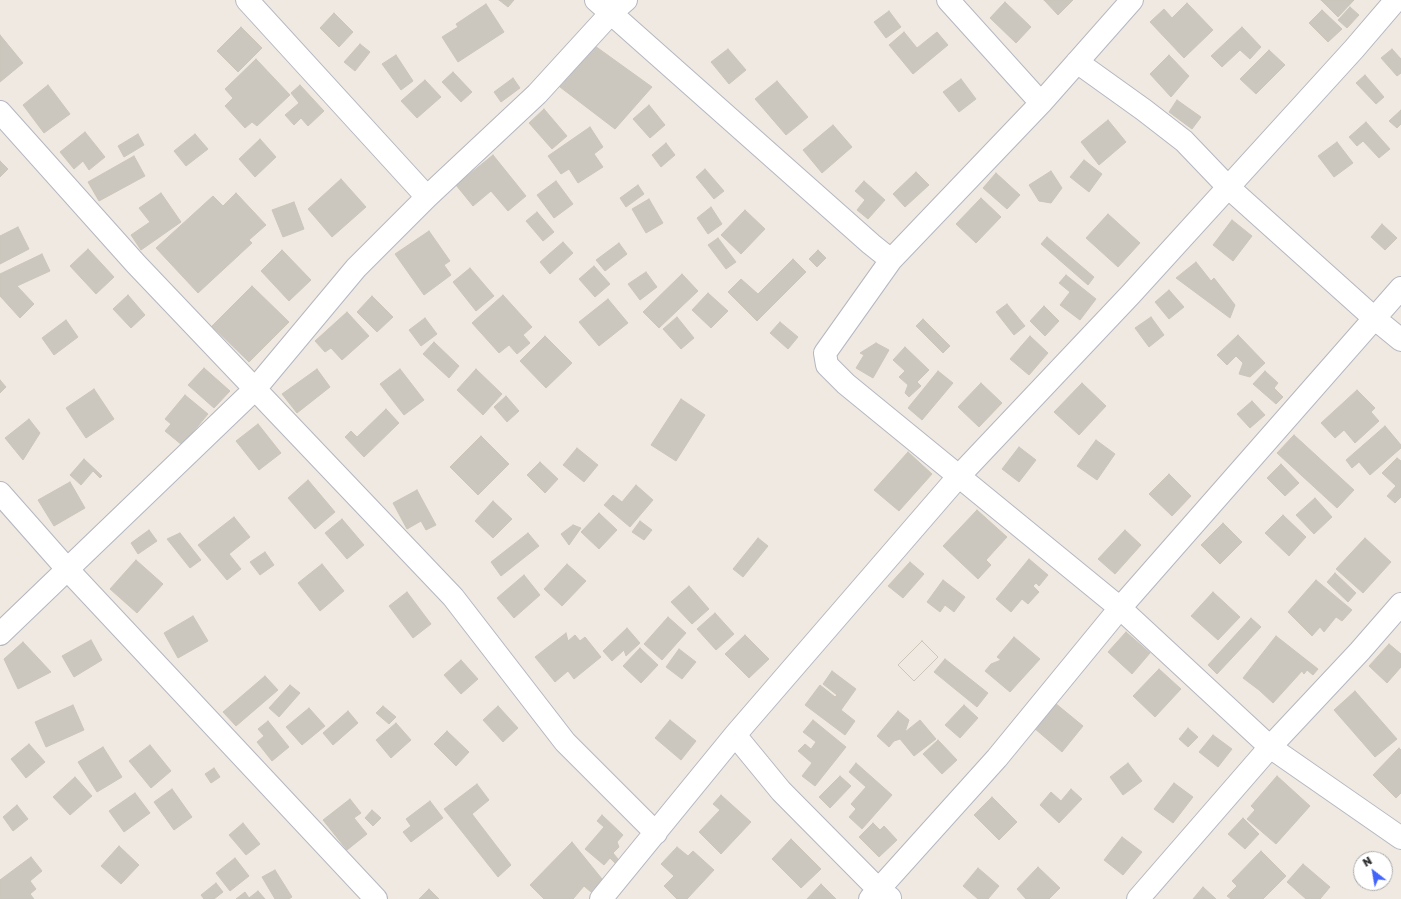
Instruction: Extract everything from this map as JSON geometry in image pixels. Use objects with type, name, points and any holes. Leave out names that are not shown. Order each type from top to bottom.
[{"type":"street","points":[[247,0],[427,197]]},
{"type":"street","points":[[948,0],[1041,103]]},
{"type":"street","points":[[1132,0],[1041,103],[891,260],[826,353],[827,365],[846,384],[958,477],[1042,542],[1120,608],[1270,747],[1401,838]]},
{"type":"street","points":[[601,899],[735,735],[958,477],[1131,294],[1354,49],[1396,0]]},
{"type":"street","points":[[0,634],[255,389],[356,268],[427,197],[537,94],[611,4],[871,244],[891,260]]},
{"type":"street","points":[[1077,62],[1144,110],[1184,142],[1228,187],[1374,318],[1401,340]]},
{"type":"street","points":[[0,112],[136,264],[454,597],[565,742],[656,833]]},
{"type":"street","points":[[735,735],[781,790],[880,896],[997,758],[1120,608],[1401,288]]},
{"type":"street","points":[[0,492],[68,570],[376,899]]},
{"type":"street","points":[[1138,899],[1270,747],[1360,651],[1401,604]]},
{"type":"building","points":[[499,0],[514,0],[508,7]]},
{"type":"building","points":[[1044,0],[1073,0],[1058,15]]},
{"type":"building","points":[[1321,0],[1354,0],[1338,17]]},
{"type":"building","points":[[1005,2],[1031,27],[1016,43],[990,18]]},
{"type":"building","points":[[1187,3],[1213,30],[1184,58],[1150,22],[1164,9],[1172,18]]},
{"type":"building","points":[[486,4],[504,32],[458,62],[442,37],[458,27],[456,24]]},
{"type":"building","points":[[1350,7],[1359,15],[1347,28],[1338,20]]},
{"type":"building","points":[[1322,10],[1342,29],[1328,42],[1309,23]]},
{"type":"building","points":[[889,11],[901,27],[886,38],[874,22]]},
{"type":"building","points":[[334,13],[353,32],[339,47],[320,28]]},
{"type":"building","points":[[241,27],[262,48],[238,72],[217,51]]},
{"type":"building","points":[[1242,27],[1261,47],[1250,59],[1240,50],[1222,67],[1211,56]]},
{"type":"building","points":[[904,32],[917,48],[937,32],[948,45],[913,74],[889,45]]},
{"type":"building","points":[[0,35],[23,63],[0,82]]},
{"type":"building","points":[[360,44],[370,52],[355,71],[344,62]]},
{"type":"building","points":[[595,46],[652,87],[615,129],[560,87]]},
{"type":"building","points":[[728,49],[746,70],[729,84],[711,62]]},
{"type":"building","points":[[1392,49],[1401,59],[1401,73],[1397,76],[1381,58]]},
{"type":"building","points":[[1269,50],[1285,65],[1256,94],[1240,79]]},
{"type":"building","points":[[396,55],[413,81],[401,90],[382,64]]},
{"type":"building","points":[[1169,55],[1189,76],[1171,97],[1150,74]]},
{"type":"building","points":[[256,59],[290,95],[257,126],[252,122],[245,128],[225,106],[233,98],[225,89]]},
{"type":"building","points":[[453,72],[472,92],[461,102],[442,82]]},
{"type":"building","points":[[1365,75],[1384,97],[1376,104],[1356,83]]},
{"type":"building","points":[[513,78],[520,88],[501,102],[494,92]]},
{"type":"building","points":[[961,79],[976,99],[959,112],[943,92]]},
{"type":"building","points":[[425,80],[441,97],[417,118],[401,101]]},
{"type":"building","points":[[777,81],[808,117],[786,135],[755,99]]},
{"type":"building","points":[[48,85],[70,114],[44,133],[23,105]]},
{"type":"building","points":[[300,85],[324,111],[308,126],[301,118],[294,125],[285,115],[299,103],[291,93]]},
{"type":"building","points":[[1177,100],[1201,117],[1192,129],[1169,112]]},
{"type":"building","points":[[649,105],[665,125],[650,138],[633,119]]},
{"type":"building","points":[[544,109],[567,136],[552,149],[529,123]]},
{"type":"building","points":[[1401,110],[1401,124],[1397,128],[1389,121]]},
{"type":"building","points":[[1108,120],[1126,142],[1099,165],[1081,142]]},
{"type":"building","points":[[1366,122],[1390,149],[1379,158],[1363,141],[1357,146],[1349,137]]},
{"type":"building","points":[[833,125],[852,147],[822,173],[803,150]]},
{"type":"building","points":[[590,127],[603,147],[594,154],[603,167],[578,183],[569,169],[561,174],[548,156]]},
{"type":"building","points":[[85,132],[105,157],[89,170],[83,161],[74,169],[60,152]]},
{"type":"building","points":[[138,134],[144,145],[124,157],[118,146]]},
{"type":"building","points":[[195,134],[208,149],[186,166],[174,151]]},
{"type":"building","points":[[260,139],[276,157],[255,177],[239,159]]},
{"type":"building","points":[[1337,142],[1353,163],[1334,177],[1318,156]]},
{"type":"building","points":[[666,143],[675,155],[661,167],[652,155]]},
{"type":"building","points":[[493,155],[526,196],[508,211],[491,191],[473,206],[456,185]]},
{"type":"building","points":[[134,156],[145,176],[99,201],[88,182]]},
{"type":"building","points":[[1084,160],[1102,174],[1089,192],[1070,177]]},
{"type":"building","points":[[0,161],[8,169],[0,177]]},
{"type":"building","points":[[705,169],[724,191],[714,199],[696,177]]},
{"type":"building","points":[[1051,171],[1062,188],[1051,203],[1039,201],[1029,185]]},
{"type":"building","points":[[916,172],[929,185],[905,207],[893,194]]},
{"type":"building","points":[[996,173],[1020,195],[1007,209],[983,188]]},
{"type":"building","points":[[341,179],[366,207],[332,237],[308,209]]},
{"type":"building","points":[[556,181],[573,204],[554,218],[537,195]]},
{"type":"building","points":[[864,181],[885,200],[868,219],[857,210],[865,200],[855,191]]},
{"type":"building","points":[[638,185],[644,194],[626,207],[620,198]]},
{"type":"building","points":[[161,193],[181,222],[141,250],[131,235],[150,222],[139,208]]},
{"type":"building","points":[[236,193],[266,225],[249,240],[252,243],[198,293],[156,248],[213,196],[223,206]]},
{"type":"building","points":[[981,198],[1001,217],[976,243],[956,224]]},
{"type":"building","points":[[649,199],[663,223],[646,233],[632,209]]},
{"type":"building","points":[[294,202],[304,229],[283,237],[272,210]]},
{"type":"building","points":[[711,207],[722,224],[708,234],[697,218]]},
{"type":"building","points":[[745,210],[765,229],[741,254],[721,235]]},
{"type":"building","points":[[537,212],[554,232],[543,241],[526,221]]},
{"type":"building","points":[[1108,214],[1140,243],[1118,267],[1086,238]]},
{"type":"building","points":[[1232,220],[1252,236],[1233,261],[1213,245]]},
{"type":"building","points":[[1382,224],[1397,238],[1385,250],[1371,237]]},
{"type":"building","points":[[18,227],[29,249],[0,264],[0,236]]},
{"type":"building","points":[[429,231],[450,261],[444,265],[451,275],[424,295],[395,254]]},
{"type":"building","points":[[1047,237],[1094,277],[1088,285],[1041,244]]},
{"type":"building","points":[[718,238],[736,262],[726,269],[708,245]]},
{"type":"building","points":[[563,242],[573,253],[550,274],[540,262]]},
{"type":"building","points":[[619,243],[627,254],[605,271],[596,260]]},
{"type":"building","points":[[88,249],[114,277],[96,294],[70,266]]},
{"type":"building","points":[[282,250],[311,280],[289,301],[261,271]]},
{"type":"building","points":[[818,250],[826,258],[817,267],[809,259]]},
{"type":"building","points":[[42,254],[50,271],[17,286],[34,304],[20,318],[0,296],[0,274]]},
{"type":"building","points":[[793,259],[806,272],[757,321],[728,292],[741,279],[758,294]]},
{"type":"building","points":[[1196,262],[1211,281],[1214,278],[1235,305],[1230,318],[1176,278]]},
{"type":"building","points":[[594,266],[610,284],[595,297],[579,279]]},
{"type":"building","points":[[470,268],[494,296],[476,311],[453,282]]},
{"type":"building","points":[[646,272],[657,287],[640,300],[628,284]]},
{"type":"building","points":[[682,274],[698,291],[659,328],[643,312]]},
{"type":"building","points":[[1066,275],[1096,299],[1080,320],[1060,305],[1070,292],[1059,283]]},
{"type":"building","points":[[252,286],[289,322],[249,362],[212,326]]},
{"type":"building","points":[[1169,290],[1184,307],[1169,319],[1155,302]]},
{"type":"building","points":[[708,293],[728,311],[711,328],[692,310]]},
{"type":"building","points":[[128,295],[145,315],[131,328],[113,309]]},
{"type":"building","points":[[503,295],[532,327],[523,335],[530,343],[517,354],[509,345],[499,353],[472,323]]},
{"type":"building","points":[[372,296],[393,317],[377,332],[357,312]]},
{"type":"building","points":[[608,299],[628,323],[599,346],[579,322]]},
{"type":"building","points":[[1007,304],[1025,326],[1014,335],[996,312]]},
{"type":"building","points":[[1044,306],[1059,321],[1045,336],[1030,321]]},
{"type":"building","points":[[347,312],[369,336],[342,360],[331,348],[325,352],[315,341]]},
{"type":"building","points":[[677,317],[694,338],[681,349],[663,329]]},
{"type":"building","points":[[1151,317],[1164,335],[1149,347],[1135,328]]},
{"type":"building","points":[[425,318],[437,334],[421,346],[409,330]]},
{"type":"building","points":[[923,319],[950,346],[943,353],[916,326]]},
{"type":"building","points":[[66,320],[78,337],[54,355],[42,338]]},
{"type":"building","points":[[780,322],[798,337],[788,349],[770,333]]},
{"type":"building","points":[[1238,335],[1265,363],[1250,377],[1239,374],[1243,363],[1236,356],[1227,365],[1217,355]]},
{"type":"building","points":[[545,336],[572,363],[546,388],[520,361]]},
{"type":"building","points":[[1030,336],[1048,353],[1029,375],[1010,359]]},
{"type":"building","points":[[434,342],[459,366],[449,378],[423,354]]},
{"type":"building","points":[[876,343],[889,350],[873,378],[856,368],[864,355],[860,353]]},
{"type":"building","points":[[905,347],[929,370],[917,382],[921,386],[909,397],[905,393],[908,385],[899,377],[905,371],[893,360]]},
{"type":"building","points":[[204,368],[230,391],[214,408],[188,385]]},
{"type":"building","points":[[317,369],[330,387],[297,413],[282,394]]},
{"type":"building","points":[[400,369],[424,400],[404,415],[380,384]]},
{"type":"building","points":[[476,369],[502,394],[483,415],[457,390]]},
{"type":"building","points":[[938,371],[953,383],[922,420],[908,408]]},
{"type":"building","points":[[1265,371],[1278,383],[1274,388],[1283,397],[1276,404],[1253,384]]},
{"type":"building","points":[[0,380],[6,387],[0,393]]},
{"type":"building","points":[[981,383],[1002,403],[979,427],[958,407]]},
{"type":"building","points":[[1082,383],[1106,406],[1079,435],[1054,412]]},
{"type":"building","points":[[94,389],[114,419],[86,438],[66,408]]},
{"type":"building","points":[[1357,390],[1375,408],[1371,412],[1379,421],[1355,443],[1344,430],[1335,438],[1321,423]]},
{"type":"building","points":[[185,395],[208,414],[182,445],[165,431],[171,424],[165,419]]},
{"type":"building","points":[[506,396],[519,411],[507,422],[494,407]]},
{"type":"building","points":[[681,399],[705,415],[676,461],[651,445]]},
{"type":"building","points":[[1252,401],[1265,415],[1250,428],[1237,414]]},
{"type":"building","points":[[386,409],[399,423],[364,457],[345,437],[351,431],[357,437]]},
{"type":"building","points":[[29,419],[40,433],[23,460],[5,438]]},
{"type":"building","points":[[258,424],[281,453],[259,470],[236,441]]},
{"type":"building","points":[[1385,426],[1401,445],[1401,448],[1370,475],[1359,462],[1352,468],[1346,460]]},
{"type":"building","points":[[1294,435],[1354,490],[1337,508],[1277,453]]},
{"type":"building","points":[[481,436],[509,464],[478,495],[450,467]]},
{"type":"building","points":[[1096,440],[1115,454],[1097,480],[1077,466]]},
{"type":"building","points":[[1019,447],[1036,460],[1019,482],[1002,469]]},
{"type":"building","points":[[577,448],[598,465],[584,482],[563,465]]},
{"type":"building","points":[[908,452],[932,474],[899,511],[874,490]]},
{"type":"building","points":[[1397,458],[1401,461],[1401,497],[1395,503],[1387,496],[1396,486],[1382,473]]},
{"type":"building","points":[[84,459],[102,476],[100,478],[93,471],[81,485],[70,475]]},
{"type":"building","points":[[540,462],[558,479],[545,493],[527,475]]},
{"type":"building","points":[[1281,464],[1299,483],[1285,496],[1267,478]]},
{"type":"building","points":[[1169,474],[1191,496],[1172,516],[1149,494]]},
{"type":"building","points":[[308,480],[335,512],[315,529],[288,498]]},
{"type":"building","points":[[70,482],[85,508],[54,526],[38,500]]},
{"type":"building","points":[[636,485],[653,500],[630,527],[604,505],[613,495],[622,502]]},
{"type":"building","points":[[417,490],[436,525],[426,530],[421,521],[407,529],[393,503]]},
{"type":"building","points":[[1315,498],[1332,517],[1314,534],[1296,515]]},
{"type":"building","points":[[493,501],[512,519],[493,538],[475,521]]},
{"type":"building","points":[[977,510],[1007,537],[986,560],[991,565],[978,579],[943,546]]},
{"type":"building","points":[[599,513],[617,530],[599,549],[581,532]]},
{"type":"building","points":[[1283,515],[1306,537],[1289,556],[1265,533]]},
{"type":"building","points":[[234,517],[250,537],[229,554],[241,569],[227,580],[198,545]]},
{"type":"building","points":[[342,519],[364,545],[347,559],[325,533]]},
{"type":"building","points":[[640,521],[652,530],[644,540],[632,532]]},
{"type":"building","points":[[1223,523],[1242,542],[1220,564],[1201,545]]},
{"type":"building","points":[[573,525],[581,528],[569,545],[561,534]]},
{"type":"building","points":[[149,530],[157,541],[138,554],[131,543]]},
{"type":"building","points":[[1125,530],[1141,545],[1115,574],[1098,559]]},
{"type":"building","points":[[180,533],[201,560],[190,568],[167,539]]},
{"type":"building","points":[[528,533],[539,546],[501,576],[491,562]]},
{"type":"building","points":[[758,538],[768,546],[743,577],[733,569]]},
{"type":"building","points":[[1365,538],[1391,562],[1363,593],[1336,569]]},
{"type":"building","points":[[265,552],[274,565],[260,575],[250,562]]},
{"type":"building","points":[[1029,559],[1048,575],[1039,586],[1036,583],[1033,586],[1039,592],[1028,604],[1022,599],[1011,612],[996,599]]},
{"type":"building","points":[[136,560],[163,584],[137,613],[110,589]]},
{"type":"building","points":[[910,562],[924,574],[903,598],[888,586]]},
{"type":"building","points":[[322,564],[344,591],[320,611],[298,583]]},
{"type":"building","points":[[567,564],[586,581],[562,606],[544,589]]},
{"type":"building","points":[[1335,573],[1356,593],[1348,602],[1327,582]]},
{"type":"building","points":[[524,575],[540,595],[514,618],[497,598]]},
{"type":"building","points":[[943,580],[965,597],[954,612],[945,605],[940,612],[927,602]]},
{"type":"building","points":[[1316,580],[1352,610],[1342,621],[1336,617],[1324,632],[1320,627],[1312,636],[1288,612]]},
{"type":"building","points":[[689,586],[709,609],[692,624],[671,602]]},
{"type":"building","points":[[407,592],[431,624],[413,638],[389,606]]},
{"type":"building","points":[[1213,592],[1240,617],[1218,640],[1191,616]]},
{"type":"building","points":[[715,613],[734,634],[716,650],[697,629]]},
{"type":"building","points":[[193,616],[208,641],[178,658],[164,633]]},
{"type":"building","points":[[668,617],[686,633],[662,660],[644,644]]},
{"type":"building","points":[[1251,618],[1261,627],[1217,674],[1208,665]]},
{"type":"building","points":[[627,628],[640,643],[626,656],[624,650],[612,661],[603,651]]},
{"type":"building","points":[[1126,632],[1150,653],[1132,674],[1108,652]]},
{"type":"building","points":[[566,633],[568,641],[575,635],[580,641],[585,637],[601,657],[574,679],[568,671],[555,682],[535,657]]},
{"type":"building","points":[[745,635],[769,659],[749,678],[725,654]]},
{"type":"building","points":[[1276,636],[1318,669],[1313,675],[1307,670],[1304,674],[1302,671],[1273,703],[1243,678]]},
{"type":"building","points":[[1014,637],[1040,659],[1010,692],[985,671],[991,664],[1001,660],[997,657]]},
{"type":"building","points":[[91,640],[102,660],[74,677],[62,656]]},
{"type":"building","points":[[922,641],[938,657],[914,681],[898,665]]},
{"type":"building","points":[[922,641],[938,657],[914,681],[898,665]]},
{"type":"building","points":[[23,642],[51,672],[18,689],[4,659]]},
{"type":"building","points":[[1389,644],[1401,654],[1401,667],[1387,683],[1369,666]]},
{"type":"building","points":[[640,648],[658,665],[641,683],[623,666]]},
{"type":"building","points":[[679,649],[696,662],[682,679],[666,667]]},
{"type":"building","points":[[945,659],[988,693],[977,707],[934,672]]},
{"type":"building","points":[[461,660],[478,679],[461,694],[444,675]]},
{"type":"building","points":[[1159,669],[1181,689],[1155,717],[1133,696]]},
{"type":"building","points":[[832,671],[856,689],[841,710],[855,721],[845,735],[805,705],[820,685],[835,697],[837,695],[823,684]]},
{"type":"building","points":[[265,676],[278,690],[236,726],[223,712]]},
{"type":"building","points":[[290,685],[300,693],[279,717],[269,708]]},
{"type":"building","points":[[1355,691],[1397,739],[1375,757],[1334,710]]},
{"type":"building","points":[[1055,703],[1083,726],[1062,752],[1034,728]]},
{"type":"building","points":[[73,705],[84,730],[46,747],[35,722]]},
{"type":"building","points":[[964,705],[978,718],[960,738],[945,725]]},
{"type":"building","points":[[383,706],[396,717],[389,724],[376,713]]},
{"type":"building","points":[[498,706],[518,728],[503,742],[483,720]]},
{"type":"building","points":[[309,708],[325,726],[302,745],[286,727]]},
{"type":"building","points":[[348,711],[358,723],[333,745],[323,733]]},
{"type":"building","points":[[898,711],[909,720],[905,732],[920,720],[936,739],[914,756],[900,739],[894,741],[889,747],[877,736]]},
{"type":"building","points":[[670,720],[696,741],[681,760],[655,738]]},
{"type":"building","points":[[813,720],[846,747],[815,786],[802,776],[812,763],[798,751],[805,744],[811,749],[816,742],[803,732]]},
{"type":"building","points":[[268,721],[289,747],[272,761],[257,742],[264,736],[258,729]]},
{"type":"building","points":[[396,723],[411,740],[391,758],[376,740]]},
{"type":"building","points":[[1188,728],[1198,737],[1188,747],[1179,739]]},
{"type":"building","points":[[447,731],[469,752],[456,766],[434,744]]},
{"type":"building","points":[[1213,735],[1232,749],[1218,767],[1199,752]]},
{"type":"building","points":[[938,740],[957,760],[942,774],[923,754]]},
{"type":"building","points":[[29,744],[45,762],[26,778],[11,759]]},
{"type":"building","points":[[150,745],[171,771],[151,788],[129,761]]},
{"type":"building","points":[[103,747],[122,777],[97,792],[78,762]]},
{"type":"building","points":[[1399,748],[1401,750],[1401,793],[1396,798],[1373,775]]},
{"type":"building","points":[[856,763],[892,795],[862,829],[849,817],[856,809],[851,804],[866,787],[849,772]]},
{"type":"building","points":[[1128,763],[1142,781],[1123,795],[1110,777]]},
{"type":"building","points":[[214,768],[220,777],[211,783],[205,774]]},
{"type":"building","points":[[840,776],[851,786],[830,808],[819,797]]},
{"type":"building","points":[[1277,776],[1310,806],[1276,844],[1247,819],[1255,810],[1251,806]]},
{"type":"building","points":[[75,777],[92,796],[70,815],[53,797]]},
{"type":"building","points":[[1174,783],[1193,797],[1173,823],[1154,809]]},
{"type":"building","points":[[477,784],[489,800],[472,814],[511,865],[498,877],[444,809]]},
{"type":"building","points":[[172,789],[192,817],[174,830],[154,802]]},
{"type":"building","points":[[1071,789],[1082,799],[1059,823],[1040,805],[1051,792],[1061,801]]},
{"type":"building","points":[[135,793],[150,813],[124,832],[109,811]]},
{"type":"building","points":[[721,795],[751,822],[721,854],[699,832],[720,810],[713,804]]},
{"type":"building","points":[[992,797],[1017,822],[999,840],[974,815]]},
{"type":"building","points":[[350,799],[361,813],[354,818],[367,834],[347,850],[323,820]]},
{"type":"building","points":[[430,801],[443,818],[411,842],[403,832],[411,826],[406,819]]},
{"type":"building","points":[[17,805],[28,819],[13,831],[3,817]]},
{"type":"building","points":[[372,810],[381,818],[373,826],[365,818]]},
{"type":"building","points":[[602,815],[623,835],[617,842],[619,847],[613,853],[618,859],[615,863],[610,858],[604,865],[585,849],[604,827],[597,821]]},
{"type":"building","points":[[1243,818],[1259,834],[1245,849],[1228,834]]},
{"type":"building","points":[[243,823],[260,844],[246,855],[229,835]]},
{"type":"building","points":[[873,823],[880,830],[884,826],[897,840],[879,857],[859,837]]},
{"type":"building","points":[[1122,837],[1142,852],[1123,875],[1104,860]]},
{"type":"building","points":[[791,839],[821,869],[801,888],[772,859]]},
{"type":"building","points":[[572,842],[602,879],[591,892],[584,886],[573,899],[544,899],[530,885]]},
{"type":"building","points":[[119,846],[139,865],[121,884],[101,866]]},
{"type":"building","points":[[677,847],[688,856],[693,851],[714,870],[687,899],[677,899],[664,886],[674,876],[661,864]]},
{"type":"building","points":[[1261,851],[1286,876],[1263,899],[1231,899],[1227,896],[1237,886],[1232,881]]},
{"type":"building","points":[[31,857],[42,871],[30,881],[36,889],[30,894],[34,899],[0,899],[0,880]]},
{"type":"building","points":[[235,858],[249,876],[230,891],[216,873]]},
{"type":"building","points":[[1303,864],[1330,887],[1320,899],[1306,899],[1287,882]]},
{"type":"building","points":[[1038,867],[1060,888],[1049,899],[1026,899],[1017,889]]},
{"type":"building","points":[[978,868],[999,886],[988,899],[978,899],[963,886]]},
{"type":"building","points":[[275,870],[292,897],[289,899],[275,899],[262,877]]},
{"type":"building","points":[[216,883],[223,892],[214,899],[204,899],[201,895]]},
{"type":"building","points":[[821,884],[836,899],[807,899]]},
{"type":"building","points":[[1203,887],[1216,899],[1193,899]]},
{"type":"building","points":[[429,889],[439,899],[419,899]]},
{"type":"building","points":[[258,891],[265,899],[236,899],[245,892],[249,898]]}]
